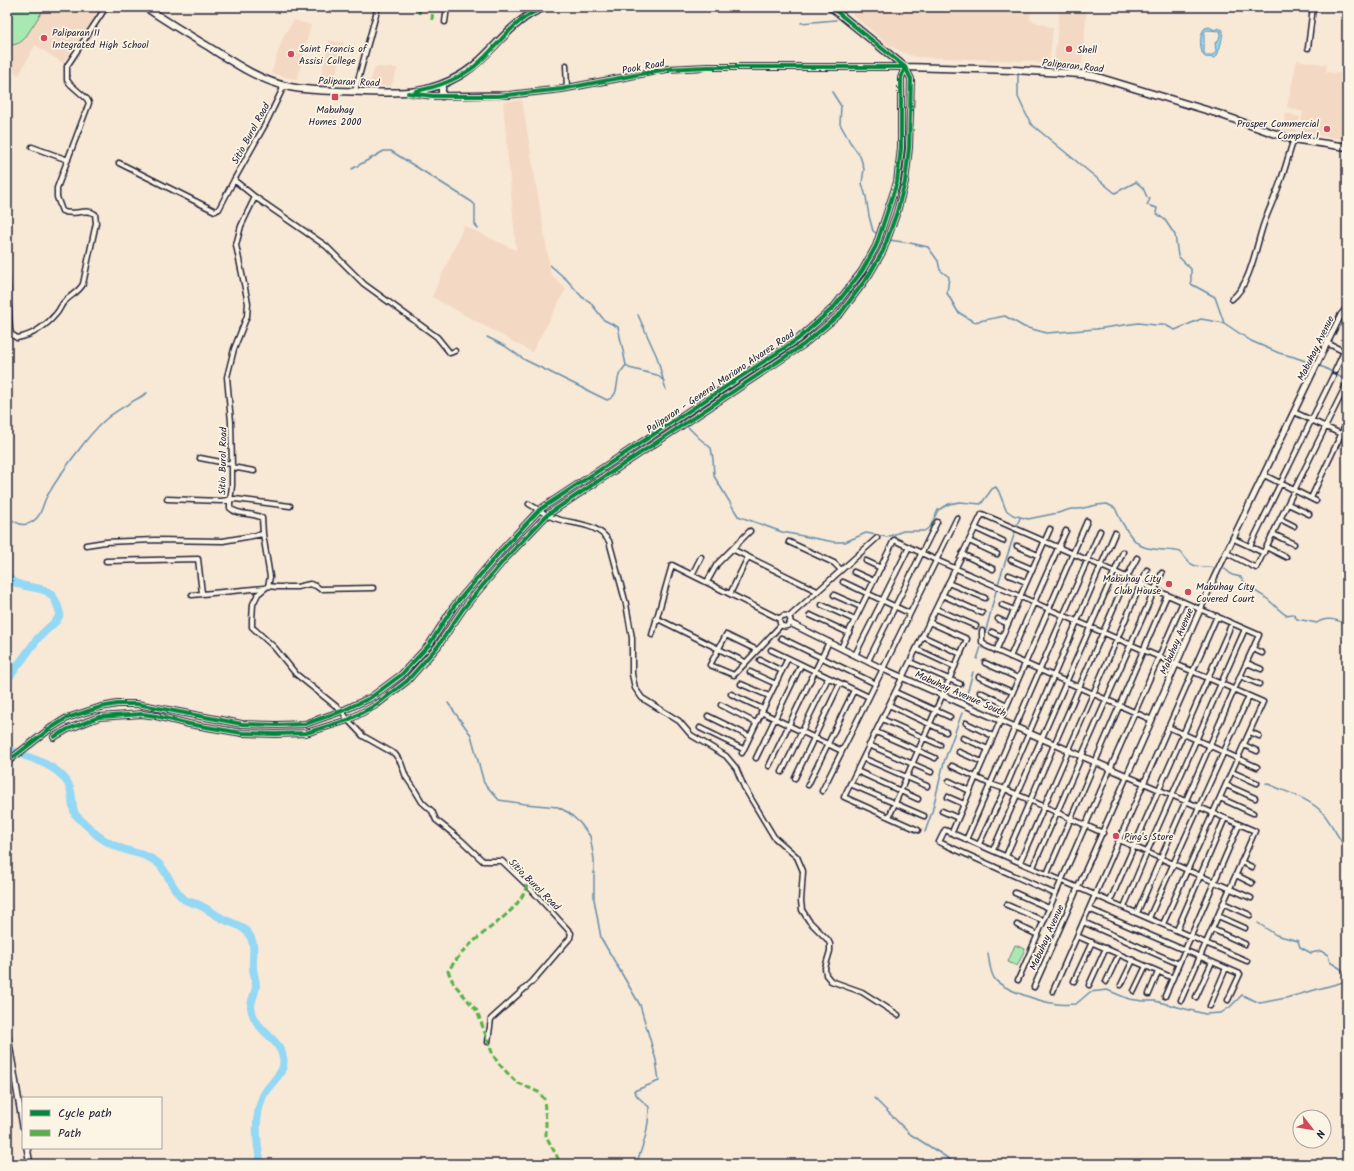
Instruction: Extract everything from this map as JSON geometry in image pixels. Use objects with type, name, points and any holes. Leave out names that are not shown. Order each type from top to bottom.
[{"type":"main road","name":"Paliparan Road","points":[[145,7],[238,65],[270,81],[284,86],[306,90],[408,93],[442,86],[475,66],[522,19],[536,9],[546,7]]},
{"type":"main road","points":[[831,7],[905,67]]},
{"type":"main road","name":"Paliparan Road","points":[[905,67],[1014,70],[1094,76],[1148,91],[1294,139],[1347,147]]},
{"type":"main road","points":[[442,86],[442,96]]},
{"type":"street","points":[[7,275],[10,328],[11,334],[17,338],[43,327],[56,314],[63,302],[81,288],[83,284],[96,219],[95,214],[89,211],[74,214],[66,213],[60,208],[57,197],[57,188],[89,103],[87,99],[67,80],[67,66],[106,7]]},
{"type":"street","points":[[354,91],[378,7]]},
{"type":"street","points":[[445,22],[447,7]]},
{"type":"street","points":[[1308,48],[1313,7]]},
{"type":"street","points":[[566,65],[567,88]]},
{"type":"street","name":"Pook Road","points":[[408,93],[442,96],[498,96],[567,88],[667,69],[707,67],[905,67]]},
{"type":"street","name":"Paliparan - General Mariano Alvarez Road","points":[[54,737],[68,729],[99,717],[142,714],[242,733],[306,733],[348,720],[376,705],[407,681],[438,646],[463,609],[504,560],[547,515],[803,345],[840,314],[869,275],[883,250],[897,212],[905,182],[909,148],[911,78],[905,67]]},
{"type":"street","name":"Paliparan - General Mariano Alvarez Road","points":[[7,762],[51,728],[67,718],[96,708],[117,704],[144,705],[242,724],[305,724],[342,711],[370,698],[401,675],[429,645],[454,606],[493,560],[539,510],[798,340],[834,307],[862,271],[876,246],[897,182],[901,148],[901,78],[905,67]]},
{"type":"street","name":"Sitio Burol Road","points":[[284,86],[266,123],[234,180],[255,198],[241,226],[236,246],[248,303],[247,316],[234,350],[227,377],[231,422],[232,465],[230,508],[235,512],[262,518],[270,577],[266,587],[258,594],[253,604],[252,626],[262,637],[274,646],[296,674],[342,711],[362,736],[395,754],[401,763],[406,777],[412,787],[422,802],[432,811],[436,820],[461,840],[483,861],[502,861],[527,885],[571,934],[570,938],[532,982],[491,1019],[488,1042]]},
{"type":"street","points":[[1232,299],[1241,290],[1252,266],[1264,224],[1294,139]]},
{"type":"street","points":[[32,147],[68,160]]},
{"type":"street","points":[[901,148],[909,148]]},
{"type":"street","points":[[119,163],[215,211],[218,209],[234,180]]},
{"type":"street","points":[[255,198],[326,246],[364,284],[437,337],[450,353],[455,351]]},
{"type":"street","name":"Mabuhay Avenue","points":[[1034,987],[1214,578],[1341,315],[1347,308]]},
{"type":"street","points":[[1327,344],[1345,352]]},
{"type":"street","points":[[1335,371],[1347,345]]},
{"type":"street","points":[[1250,546],[1333,376]]},
{"type":"street","points":[[1226,553],[1256,568],[1347,383]]},
{"type":"street","points":[[1294,412],[1341,434]]},
{"type":"street","points":[[1311,498],[1347,422]]},
{"type":"street","points":[[200,458],[254,471]]},
{"type":"street","points":[[1264,475],[1316,501]]},
{"type":"street","points":[[167,499],[230,501],[235,499],[290,506]]},
{"type":"street","points":[[529,504],[547,515],[590,527],[599,530],[604,534],[608,541],[626,604],[632,638],[632,674],[635,688],[642,698],[679,721],[691,735],[726,756],[736,768],[744,787],[774,837],[797,857],[803,871],[801,901],[802,910],[809,921],[828,940],[830,944],[830,951],[825,968],[826,975],[831,981],[862,992],[898,1015]]},
{"type":"street","points":[[1288,504],[1309,514]]},
{"type":"street","points":[[918,830],[844,798],[982,514],[1260,635],[1240,676],[1137,913]]},
{"type":"street","points":[[822,791],[957,518]]},
{"type":"street","points":[[1280,519],[1294,526]]},
{"type":"street","points":[[952,832],[1072,554],[1088,521]]},
{"type":"street","points":[[868,661],[936,522]]},
{"type":"street","points":[[975,528],[1003,541]]},
{"type":"street","points":[[996,651],[1050,529]]},
{"type":"street","points":[[707,582],[717,564],[750,531]]},
{"type":"street","points":[[1010,657],[1066,531]]},
{"type":"street","points":[[966,840],[1100,531]]},
{"type":"street","points":[[979,844],[1005,789],[1115,533]]},
{"type":"street","points":[[86,545],[155,540],[223,541],[263,534]]},
{"type":"street","points":[[1273,534],[1294,544]]},
{"type":"street","points":[[780,619],[784,616],[789,617],[877,538]]},
{"type":"street","points":[[1234,539],[1264,553]]},
{"type":"street","points":[[841,648],[894,540],[936,560],[1263,702],[1163,924]]},
{"type":"street","points":[[968,541],[997,554]]},
{"type":"street","points":[[789,542],[834,563],[841,570]]},
{"type":"street","points":[[1017,546],[1038,556]]},
{"type":"street","points":[[855,655],[908,547]]},
{"type":"street","points":[[1266,547],[1286,557]]},
{"type":"street","points":[[732,549],[817,592]]},
{"type":"street","points":[[993,850],[1123,552]]},
{"type":"street","points":[[962,554],[993,568]]},
{"type":"street","points":[[692,575],[701,557]]},
{"type":"street","points":[[730,594],[748,557]]},
{"type":"street","points":[[1006,856],[1127,577],[1137,558]]},
{"type":"street","points":[[106,561],[198,559],[202,593]]},
{"type":"street","points":[[1011,560],[1032,569]]},
{"type":"street","points":[[866,561],[881,568]]},
{"type":"street","points":[[652,635],[672,565],[780,619]]},
{"type":"street","points":[[1020,862],[1140,583],[1148,570]]},
{"type":"street","points":[[854,572],[874,581]]},
{"type":"street","points":[[1033,867],[1162,573]]},
{"type":"street","points":[[1009,575],[1026,582]]},
{"type":"street","points":[[843,582],[910,613]]},
{"type":"street","points":[[948,583],[985,598]]},
{"type":"street","points":[[192,595],[266,587],[297,587],[310,584],[320,589],[373,588]]},
{"type":"street","points":[[834,594],[861,607]]},
{"type":"street","points":[[942,595],[982,613]]},
{"type":"street","points":[[1047,874],[1167,595]]},
{"type":"street","points":[[1018,980],[1183,602]]},
{"type":"street","points":[[822,605],[855,620]]},
{"type":"street","points":[[1002,605],[1014,610]]},
{"type":"street","points":[[936,609],[976,626]]},
{"type":"street","points":[[810,615],[849,633]]},
{"type":"street","points":[[1053,991],[1217,616]]},
{"type":"street","points":[[781,625],[786,627],[790,623],[789,617]]},
{"type":"street","points":[[656,618],[745,662]]},
{"type":"street","points":[[780,619],[781,625]]},
{"type":"street","points":[[998,619],[1008,624]]},
{"type":"street","points":[[889,817],[967,639],[929,622]]},
{"type":"street","name":"Mabuhay Avenue South","points":[[790,623],[883,669],[1127,776]]},
{"type":"street","points":[[1110,901],[1232,623]]},
{"type":"street","points":[[757,650],[726,635],[710,665],[734,675],[781,625]]},
{"type":"street","points":[[1124,907],[1245,629]]},
{"type":"street","points":[[982,631],[983,645],[1152,720]]},
{"type":"street","points":[[992,632],[1002,637]]},
{"type":"street","points":[[922,636],[961,654]]},
{"type":"street","points":[[781,638],[876,684]]},
{"type":"street","points":[[769,766],[829,642]]},
{"type":"street","points":[[1253,649],[1262,653]]},
{"type":"street","points":[[771,650],[869,697]]},
{"type":"street","points":[[916,650],[955,667]]},
{"type":"street","points":[[700,728],[742,751],[788,658]]},
{"type":"street","points":[[760,660],[782,671]]},
{"type":"street","points":[[910,662],[960,684]]},
{"type":"street","points":[[984,663],[1018,678]]},
{"type":"street","points":[[1247,663],[1261,670]]},
{"type":"street","points":[[756,758],[800,664]]},
{"type":"street","points":[[750,672],[776,684]]},
{"type":"street","points":[[1240,676],[1259,684]]},
{"type":"street","points":[[980,677],[1012,692]]},
{"type":"street","points":[[782,772],[828,678]]},
{"type":"street","points":[[795,778],[840,683]]},
{"type":"street","points":[[741,684],[769,696]]},
{"type":"street","points":[[808,785],[854,690]]},
{"type":"street","points":[[895,692],[950,717]]},
{"type":"street","points":[[980,692],[1007,705]]},
{"type":"street","points":[[731,694],[775,719],[842,751]]},
{"type":"street","points":[[1149,918],[1249,696]]},
{"type":"street","points":[[721,705],[756,723]]},
{"type":"street","points":[[889,705],[946,732]]},
{"type":"street","points":[[708,716],[749,736]]},
{"type":"street","points":[[882,719],[940,744]]},
{"type":"street","points":[[966,723],[994,736]]},
{"type":"street","points":[[1168,727],[1257,767]]},
{"type":"street","points":[[876,732],[935,758]]},
{"type":"street","points":[[1250,732],[1259,736]]},
{"type":"street","points":[[963,738],[988,749]]},
{"type":"street","points":[[869,745],[931,772]]},
{"type":"street","points":[[1244,745],[1257,751]]},
{"type":"street","points":[[959,752],[982,762]]},
{"type":"street","points":[[863,758],[927,786]]},
{"type":"street","points":[[952,766],[1103,833]]},
{"type":"street","points":[[856,771],[918,799]]},
{"type":"street","points":[[1232,772],[1256,783]]},
{"type":"street","points":[[1127,776],[1255,831],[1181,1000]]},
{"type":"street","points":[[949,781],[970,791]]},
{"type":"street","points":[[850,784],[924,816]]},
{"type":"street","points":[[1226,785],[1255,798]]},
{"type":"street","points":[[948,797],[964,804]]},
{"type":"street","points":[[1220,798],[1253,813]]},
{"type":"street","points":[[942,811],[958,818]]},
{"type":"street","points":[[1177,930],[1225,818]]},
{"type":"street","points":[[1164,996],[1240,824]]},
{"type":"street","points":[[1055,894],[939,842],[945,830],[1247,961]]},
{"type":"street","points":[[1119,840],[1251,898]]},
{"type":"street","points":[[1241,862],[1252,867]]},
{"type":"street","points":[[1236,875],[1252,883]]},
{"type":"street","points":[[1015,893],[1049,908]]},
{"type":"street","points":[[1224,903],[1250,915]]},
{"type":"street","points":[[1007,905],[1044,921]]},
{"type":"street","points":[[1089,909],[1240,974],[1228,1000]]},
{"type":"street","points":[[1218,916],[1245,928]]},
{"type":"street","points":[[1083,922],[1179,964]]},
{"type":"street","points":[[1017,925],[1038,935]]},
{"type":"street","points":[[1212,929],[1245,944]]},
{"type":"street","points":[[1077,936],[1172,978]]},
{"type":"street","points":[[1074,981],[1092,942]]},
{"type":"street","points":[[1089,985],[1106,948]]},
{"type":"street","points":[[1106,982],[1119,954]]},
{"type":"street","points":[[1121,985],[1133,960]]},
{"type":"street","points":[[1196,997],[1212,962]]},
{"type":"street","points":[[1134,991],[1146,966]]},
{"type":"street","points":[[1210,1006],[1226,968]]},
{"type":"street","points":[[1149,994],[1158,972]]},
{"type":"street","points":[[7,1032],[22,1120]]},
{"type":"street","points":[[27,1149],[30,1164]]},
{"type":"shaded area","name":"Paliparan II Integrated High School","points":[[7,7],[102,7],[63,63],[35,45],[19,75],[7,69]]},
{"type":"shaded area","points":[[853,7],[1031,7],[1030,20],[1053,28],[1049,64],[1025,61],[916,57],[888,45],[851,13]]},
{"type":"shaded area","points":[[1060,7],[1087,7],[1082,66],[1054,63]]},
{"type":"shaded area","name":"Saint Francis of Assisi College","points":[[294,20],[311,25],[297,80],[271,73],[284,35]]},
{"type":"shaded area","points":[[329,40],[344,43],[334,82],[320,81]]},
{"type":"shaded area","points":[[1297,60],[1327,65],[1326,72],[1347,74],[1347,140],[1299,132],[1303,112],[1287,107]]},
{"type":"shaded area","points":[[375,67],[398,68],[391,86],[369,85]]},
{"type":"shaded area","points":[[522,100],[551,274],[566,289],[532,352],[432,297],[464,226],[516,250],[503,102]]},
{"type":"shaded area","points":[[1286,113],[1300,117],[1296,133],[1282,130]]},
{"type":"green space","points":[[7,7],[45,7],[21,42],[7,45]]},
{"type":"green space","points":[[1015,945],[1025,949],[1017,966],[1008,962]]},
{"type":"water","points":[[1209,27],[1215,30],[1218,28],[1223,30],[1222,41],[1215,58],[1205,57],[1203,55],[1201,38],[1205,28]],"holes":[[[1207,30],[1221,31],[1219,39],[1215,43],[1216,51],[1213,55],[1207,55],[1204,53],[1204,32]]]},
{"type":"waterway","points":[[801,23],[836,20]]},
{"type":"waterway","points":[[1018,75],[1018,97],[1031,124],[1115,193],[1136,182],[1143,188],[1147,197],[1150,199],[1147,205],[1157,208],[1156,213],[1165,220],[1175,235],[1178,256],[1191,269],[1191,284],[1215,297],[1224,323]]},
{"type":"waterway","points":[[832,92],[841,106],[840,124],[860,156],[864,169],[862,183],[873,231],[885,239]]},
{"type":"waterway","points":[[352,169],[384,151],[391,151],[472,202],[475,205],[475,224],[478,229]]},
{"type":"waterway","points":[[889,240],[928,247],[938,261],[940,270],[949,277],[947,293],[958,312],[974,322],[1005,316],[1024,327],[1047,333],[1096,329],[1138,323],[1165,325],[1175,330],[1201,319],[1224,323],[1251,341],[1279,353],[1325,368],[1347,381]]},
{"type":"waterway","points":[[550,265],[567,280],[582,297],[590,302],[604,320],[618,327],[626,365],[629,368],[657,375],[664,381]]},
{"type":"waterway","points":[[638,315],[657,357],[666,390]]},
{"type":"waterway","points":[[487,337],[505,346],[525,360],[607,400],[614,396],[620,373],[626,365]]},
{"type":"waterway","points":[[7,517],[22,524],[29,524],[35,520],[40,514],[47,496],[58,479],[91,434],[111,415],[147,393]]},
{"type":"waterway","points":[[677,416],[711,448],[714,476],[738,516],[782,532],[834,542],[845,542],[866,533],[887,537],[903,531],[924,531],[930,527],[938,510],[949,504],[960,502],[981,504],[992,489],[996,487],[1006,510],[1013,515],[1028,519],[1071,509],[1107,504],[1115,508],[1131,536],[1140,545],[1158,550],[1181,552],[1192,565],[1217,568]]},
{"type":"waterway","points":[[1016,527],[1020,518]]},
{"type":"waterway","points":[[998,584],[1015,532]]},
{"type":"waterway","points":[[1221,568],[1225,569],[1232,575],[1241,577],[1243,581],[1286,615],[1293,614],[1297,619],[1317,623],[1328,619],[1347,624]]},
{"type":"waterway","points":[[7,577],[15,582],[38,588],[51,595],[56,602],[60,614],[57,620],[38,638],[7,680]]},
{"type":"waterway","points":[[984,638],[996,591]]},
{"type":"waterway","points":[[977,659],[981,647]]},
{"type":"waterway","points":[[965,701],[973,672]]},
{"type":"waterway","points":[[448,703],[471,735],[484,783],[499,800],[558,807],[569,813],[580,823],[590,836],[594,859],[594,899],[601,938],[640,1005],[656,1060],[659,1081],[634,1091],[649,1107],[646,1133],[638,1159],[641,1164]]},
{"type":"waterway","points":[[925,832],[932,812],[944,762],[962,713]]},
{"type":"waterway","points":[[7,749],[46,764],[59,773],[68,783],[70,788],[75,814],[97,835],[118,847],[143,855],[155,861],[163,868],[181,897],[204,907],[223,919],[239,926],[250,936],[253,945],[253,969],[256,985],[251,1004],[253,1015],[261,1028],[281,1050],[284,1063],[280,1073],[263,1096],[258,1112],[257,1138],[261,1164]]},
{"type":"waterway","points":[[1266,783],[1310,802],[1326,816],[1340,840],[1347,848]]},
{"type":"waterway","points":[[1258,923],[1276,935],[1298,941],[1300,947],[1311,953],[1321,951],[1328,955],[1330,962],[1341,969],[1347,976]]},
{"type":"waterway","points":[[988,953],[994,978],[998,982],[1005,987],[1023,995],[1042,1001],[1059,1004],[1076,1004],[1090,992],[1107,990],[1129,999],[1155,1001],[1205,1014],[1221,1013],[1230,1007],[1242,995],[1260,1003],[1286,998],[1347,981]]},
{"type":"waterway","points":[[874,1098],[910,1134],[957,1164]]},
{"type":"marked path","points":[[419,14],[420,7]]},
{"type":"marked path","points":[[432,20],[433,7]]},
{"type":"marked path","points":[[460,7],[481,8]]},
{"type":"marked path","points":[[527,885],[523,894],[512,910],[469,946],[459,956],[448,971],[454,984],[477,1011],[493,1055],[499,1064],[516,1082],[540,1093],[544,1099],[546,1136],[561,1164]]},
{"type":"cycle path","points":[[416,91],[447,82],[468,71],[484,58],[516,25],[525,18],[546,7]]},
{"type":"cycle path","points":[[54,737],[68,729],[99,717],[142,714],[242,733],[306,733],[348,720],[376,705],[407,681],[438,646],[463,609],[504,560],[547,515],[803,345],[840,314],[869,275],[883,251],[897,212],[905,182],[909,148],[911,79],[905,67],[831,7]]},
{"type":"cycle path","points":[[408,93],[433,96],[498,96],[562,89],[667,69],[707,67],[905,67]]},
{"type":"cycle path","points":[[7,762],[51,728],[67,718],[101,707],[117,704],[137,704],[242,724],[305,724],[342,711],[370,698],[401,675],[429,645],[454,606],[498,554],[539,510],[798,339],[834,307],[862,271],[876,246],[897,182],[901,148],[901,78],[905,67]]},
{"type":"place","name":"Paliparan II Integrated High School","points":[[44,38]]},
{"type":"place","name":"Shell","points":[[1069,49]]},
{"type":"place","name":"Saint Francis of Assisi College","points":[[291,54]]},
{"type":"place","name":"Mabuhay Homes 2000","points":[[335,97]]},
{"type":"place","name":"Prosper Commercial Complex 1","points":[[1327,129]]},
{"type":"place","name":"Mabuhay City Club House","points":[[1169,584]]},
{"type":"place","name":"Mabuhay City Covered Court","points":[[1188,592]]},
{"type":"place","name":"Ping's Store","points":[[1116,836]]}]
